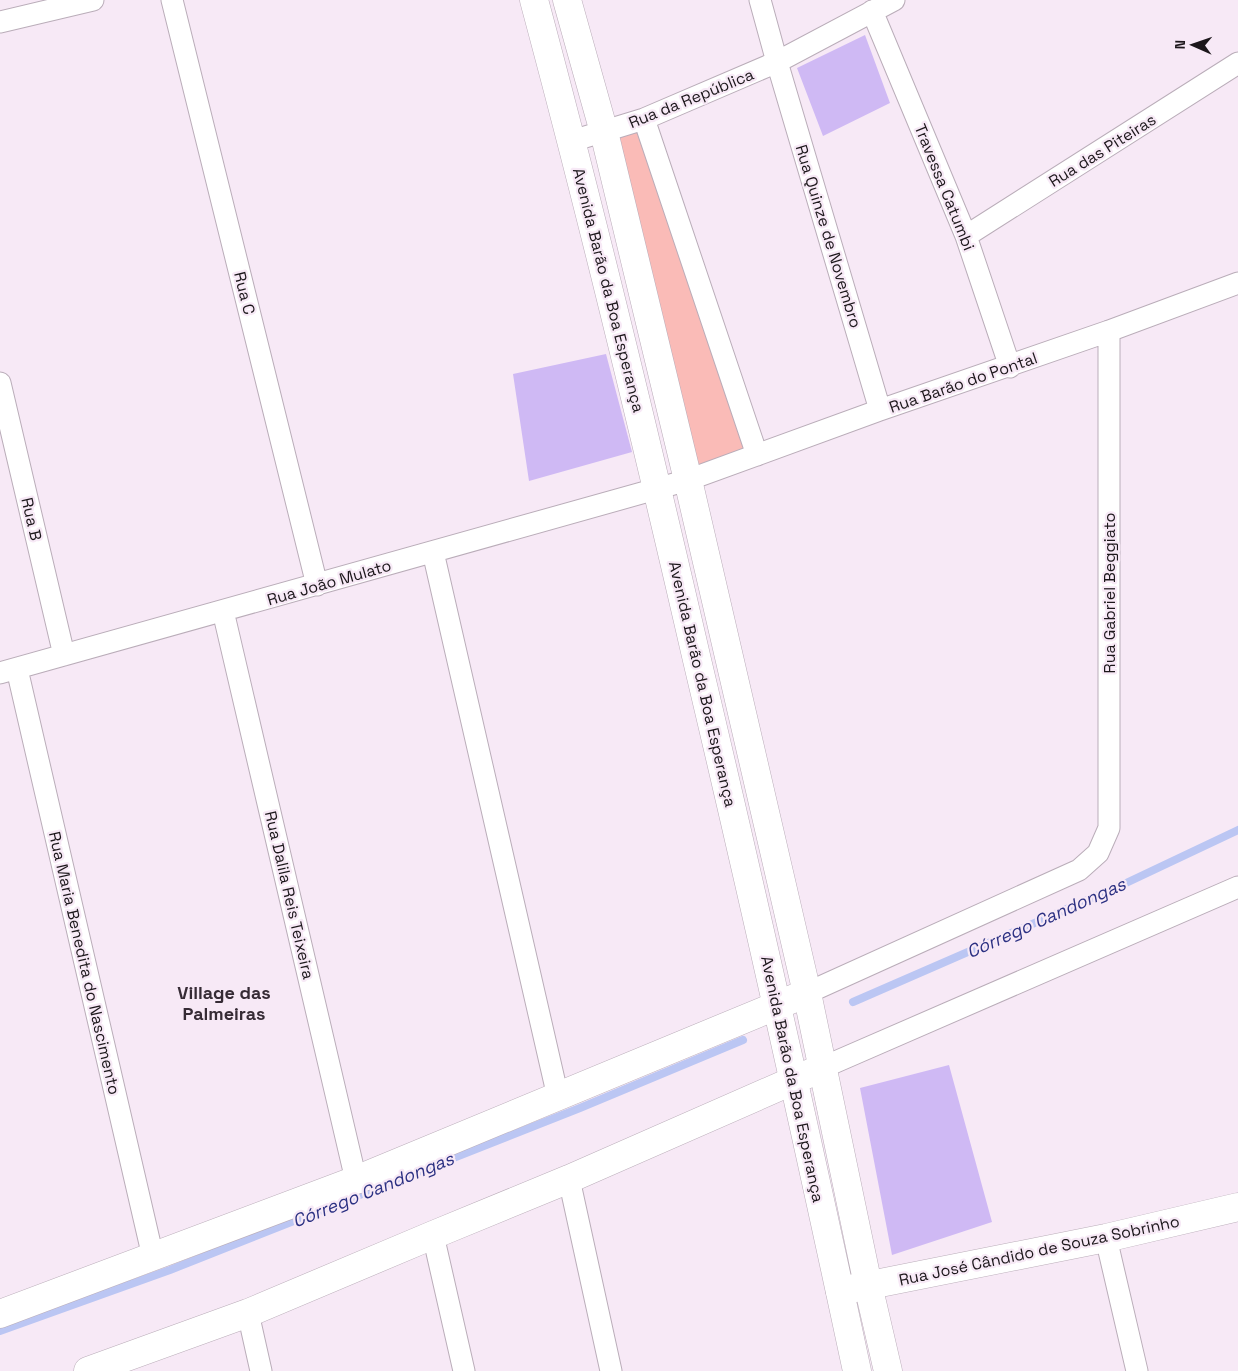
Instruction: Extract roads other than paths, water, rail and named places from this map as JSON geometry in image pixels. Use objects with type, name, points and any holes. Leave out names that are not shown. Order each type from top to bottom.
[{"type":"main road","name":"Avenida Barão da Boa Esperança","points":[[534,0],[572,141],[657,488],[778,1005],[857,1371]]},
{"type":"main road","name":"Avenida Barão da Boa Esperança","points":[[567,0],[604,132],[688,480],[808,994],[868,1285],[888,1371]]},
{"type":"main road","points":[[739,838],[769,829]]},
{"type":"main road","points":[[0,1314],[154,1258],[356,1180],[808,994]]},
{"type":"main road","points":[[88,1371],[248,1313],[433,1234],[569,1179],[824,1067]]},
{"type":"main road","name":"Rua José Cândido de Souza Sobrinho","points":[[840,1291],[1106,1238],[1238,1207]]},
{"type":"street","points":[[0,22],[93,0]]},
{"type":"street","name":"Rua C","points":[[172,0],[317,585]]},
{"type":"street","name":"Rua Quinze de Novembro","points":[[760,0],[880,410]]},
{"type":"street","name":"Rua da República","points":[[572,141],[644,119],[777,62],[894,0]]},
{"type":"street","name":"Travessa Catumbi","points":[[872,11],[966,236],[1010,367]]},
{"type":"street","name":"Rua das Piteiras","points":[[966,236],[1238,63]]},
{"type":"street","points":[[644,119],[757,455]]},
{"type":"street","name":"Rua Barão do Pontal","points":[[657,488],[688,480],[880,410],[1010,367],[1238,283]]},
{"type":"street","name":"Rua Gabriel Beggiato","points":[[808,994],[1079,870],[1098,852],[1109,828],[1109,331]]},
{"type":"street","name":"Rua B","points":[[0,383],[64,655]]},
{"type":"street","name":"Rua João Mulato","points":[[9,671],[657,488]]},
{"type":"street","points":[[433,552],[558,1097]]},
{"type":"street","name":"Rua Dalila Reis Teixeira","points":[[223,611],[356,1180]]},
{"type":"street","name":"Rua Maria Benedita do Nascimento","points":[[9,671],[154,1258]]},
{"type":"street","points":[[824,1067],[1238,886]]},
{"type":"street","points":[[569,1179],[611,1371]]},
{"type":"street","points":[[433,1234],[464,1371]]},
{"type":"street","points":[[1106,1238],[1137,1371]]},
{"type":"street","points":[[248,1313],[261,1371]]},
{"type":"waterway","name":"Córrego Candongas","points":[[853,1002],[1124,884],[1238,830]]},
{"type":"waterway","name":"Córrego Candongas","points":[[0,1331],[170,1270],[580,1108],[743,1040]]},
{"type":"district","name":"Village das Palmeiras","points":[[224,1003]]}]
